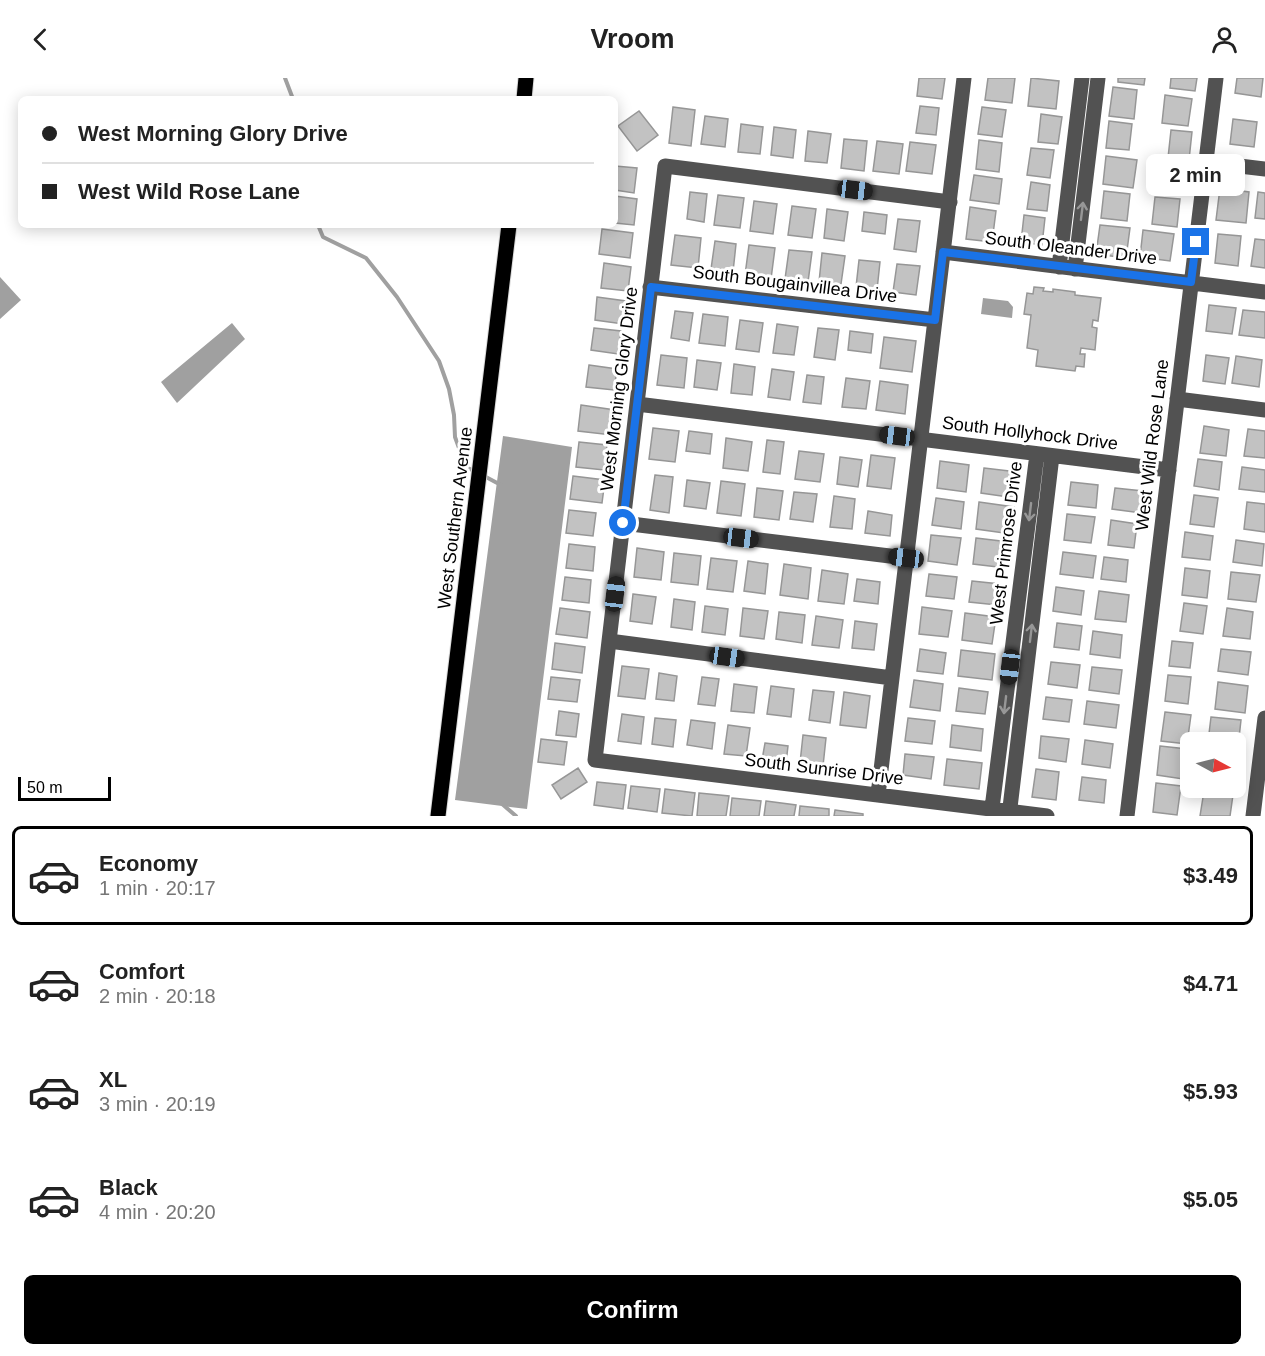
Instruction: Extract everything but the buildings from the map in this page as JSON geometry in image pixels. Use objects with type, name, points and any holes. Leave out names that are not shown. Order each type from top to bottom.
[{"type":"main road","points":[[524,96],[526,78]]},
{"type":"main road","name":"West Southern Avenue","points":[[438,816],[509,228]]},
{"type":"street","points":[[878,795],[964,78]]},
{"type":"street","points":[[1059,267],[1082,78]]},
{"type":"street","points":[[1075,269],[1098,78]]},
{"type":"street","name":"West Wild Rose Lane","points":[[1127,816],[1216,78]]},
{"type":"street","points":[[1077,123],[1093,125]]},
{"type":"street","points":[[1206,162],[1265,169]]},
{"type":"street","name":"West Morning Glory Drive","points":[[595,760],[665,166],[950,202]]},
{"type":"street","name":"South Oleander Drive","points":[[943,252],[1265,291]]},
{"type":"street","name":"South Bougainvillea Drive","points":[[651,287],[935,320]]},
{"type":"street","points":[[1177,399],[1265,410]]},
{"type":"street","name":"South Hollyhock Drive","points":[[637,404],[1169,470]]},
{"type":"street","name":"West Primrose Drive","points":[[992,813],[1045,455]]},
{"type":"street","name":"West Primrose Drive","points":[[1010,814],[1045,455]]},
{"type":"street","points":[[623,523],[906,558]]},
{"type":"street","points":[[609,641],[892,678]]},
{"type":"street","points":[[1253,816],[1265,718]]},
{"type":"street","name":"South Sunrise Drive","points":[[595,760],[878,795],[992,813],[1047,816]]},
{"type":"shaded area","points":[[0,277],[21,300],[0,319]]},
{"type":"shaded area","points":[[983,298],[1008,301],[1013,307],[1012,318],[981,314]]},
{"type":"shaded area","points":[[232,323],[245,339],[177,403],[161,382]]},
{"type":"shaded area","points":[[503,436],[572,447],[527,809],[455,800]]},
{"type":"waterway","points":[[285,78],[292,96]]},
{"type":"waterway","points":[[319,228],[323,237],[366,258],[397,297],[439,361],[449,389],[455,437],[466,467],[474,471]]},
{"type":"waterway","points":[[484,476],[501,485]]},
{"type":"waterway","points":[[501,803],[516,816]]},
{"type":"route","points":[[623,523],[651,287],[935,320],[943,252],[1191,282],[1196,242]]}]
